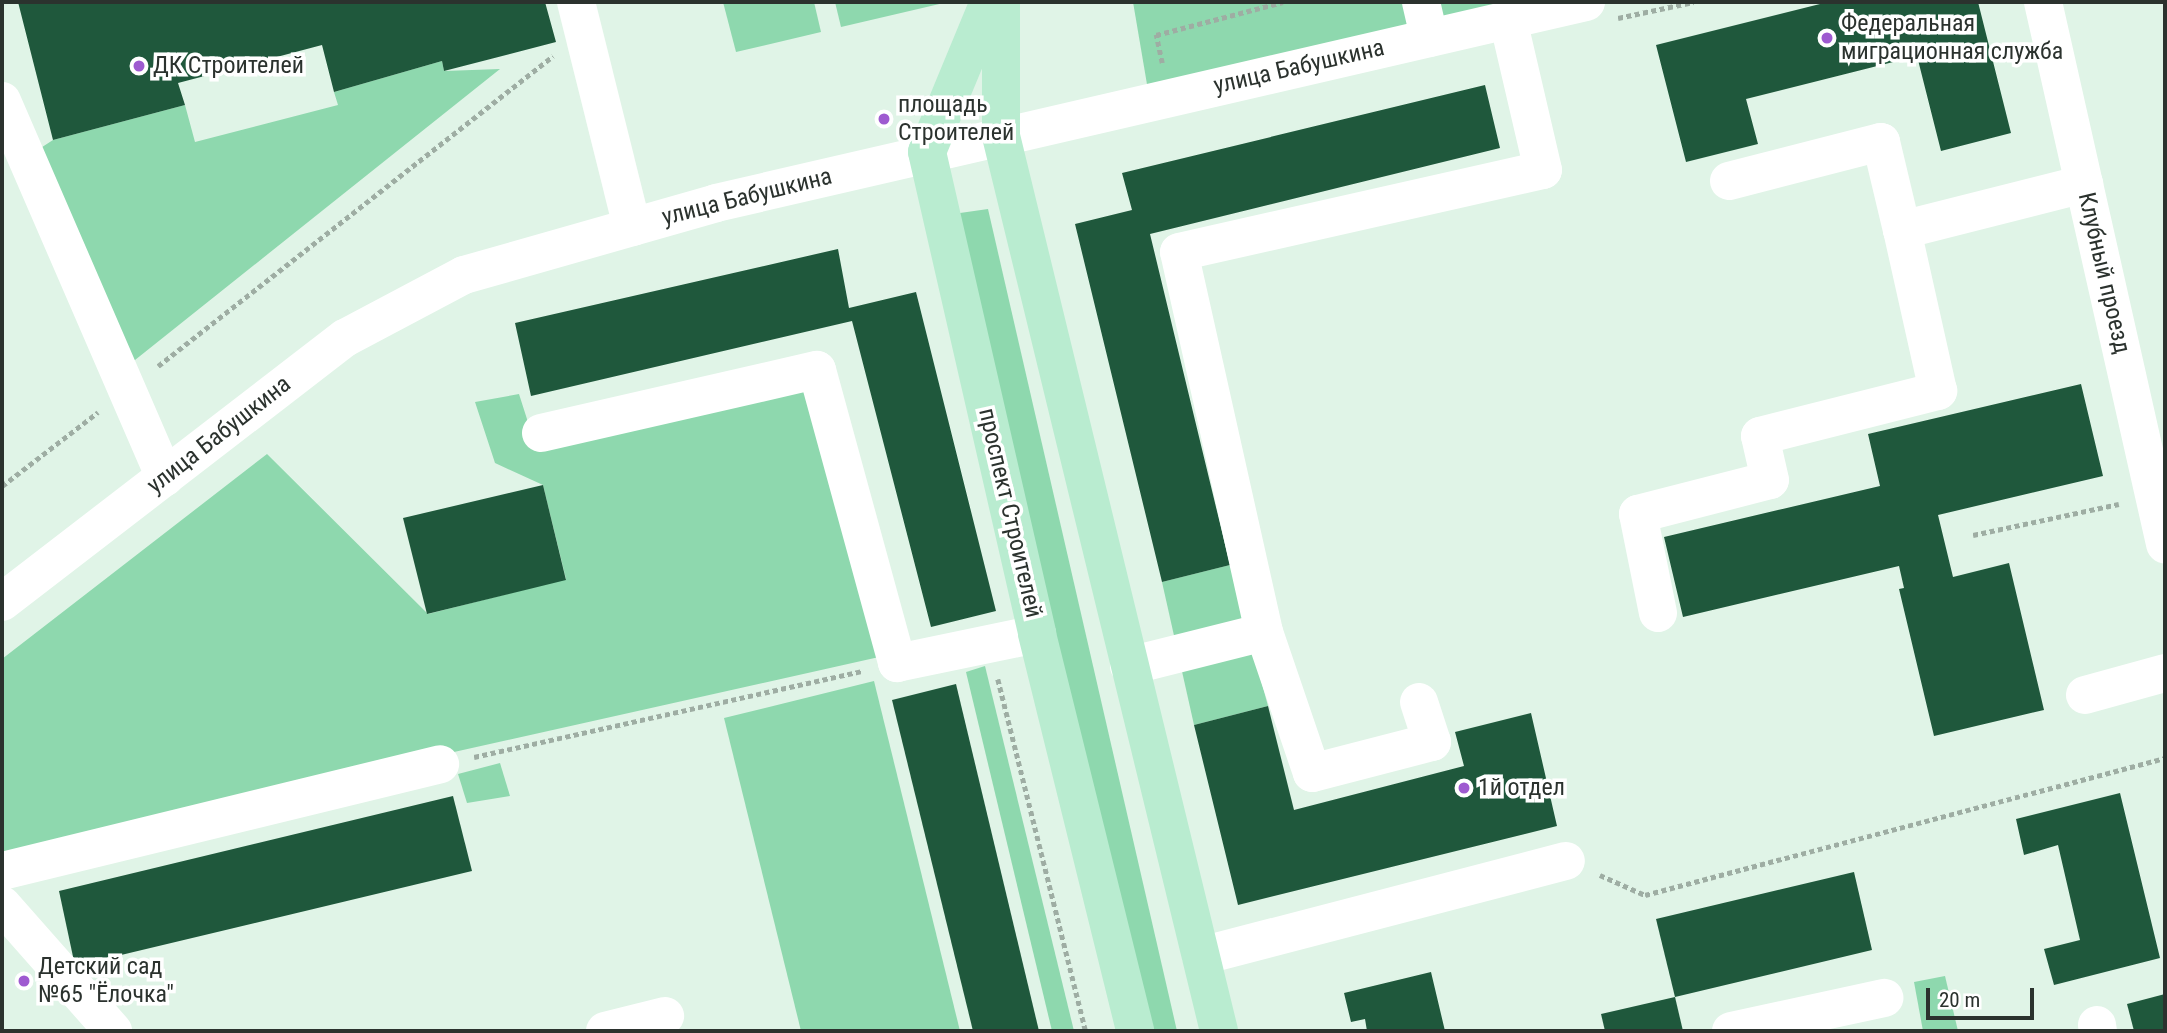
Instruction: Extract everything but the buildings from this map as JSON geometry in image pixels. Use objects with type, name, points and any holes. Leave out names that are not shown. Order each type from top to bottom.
[{"type":"main road","points":[[927,152],[989,2]]},
{"type":"main road","points":[[1001,2],[1001,136],[1219,1031]]},
{"type":"main road","name":"проспект Строителей","points":[[927,152],[1037,634],[1135,1031]]},
{"type":"street","points":[[576,2],[632,227]]},
{"type":"street","name":"улица Бабушкина","points":[[2,602],[345,338],[464,275],[632,227],[927,152],[1170,97],[1425,20],[1508,19],[1586,2]]},
{"type":"street","name":"Клубный проезд","points":[[2043,2],[2165,544]]},
{"type":"street","points":[[1419,702],[1432,742],[1312,774],[1264,632],[1179,252],[1543,170],[1508,19]]},
{"type":"street","points":[[2,101],[125,392],[165,477]]},
{"type":"street","points":[[1658,613],[1638,514],[1770,480],[1760,436],[1938,391],[1881,142],[1729,181]]},
{"type":"street","points":[[1902,230],[2084,184]]},
{"type":"street","points":[[541,433],[817,370],[897,663],[1037,634]]},
{"type":"street","points":[[1129,666],[1264,632]]},
{"type":"street","points":[[2085,695],[2165,673]]},
{"type":"street","points":[[2,872],[440,764]]},
{"type":"street","points":[[1201,956],[1566,861]]},
{"type":"street","points":[[2,905],[113,1031]]},
{"type":"street","points":[[1731,1031],[1884,998]]},
{"type":"street","points":[[605,1031],[665,1016]]},
{"type":"path","points":[[1170,97],[1156,35],[1283,2]]},
{"type":"path","points":[[2,486],[560,51]]},
{"type":"path","points":[[1973,535],[2154,496]]},
{"type":"path","points":[[989,644],[1086,1031]]},
{"type":"path","points":[[440,764],[897,663]]},
{"type":"path","points":[[1566,861],[1645,895],[2165,758]]},
{"type":"green space","points":[[723,2],[814,2],[821,32],[736,52]]},
{"type":"green space","points":[[835,2],[948,2],[841,27]]},
{"type":"green space","points":[[1133,2],[1587,2],[1150,102]]},
{"type":"green space","points":[[442,61],[444,71],[500,69],[130,364],[36,151],[53,140],[185,105],[195,142],[338,105],[334,92]]},
{"type":"green space","points":[[988,209],[1177,1031],[1145,1031],[953,214]]},
{"type":"green space","points":[[811,381],[888,655],[2,853],[2,659],[267,454],[428,614],[566,579],[543,485],[495,463],[475,402],[519,394],[534,441]]},
{"type":"green space","points":[[1230,565],[1268,706],[1194,725],[1162,582]]},
{"type":"green space","points":[[985,666],[1074,1031],[1052,1031],[966,672]]},
{"type":"green space","points":[[874,681],[960,1031],[801,1031],[724,718]]},
{"type":"green space","points":[[500,763],[510,796],[467,803],[458,774]]},
{"type":"green space","points":[[1945,976],[1958,1031],[1923,1031],[1914,982]]},
{"type":"place","name":"Федеральная миграционная служба","points":[[1827,38]]},
{"type":"place","name":"ДК Строителей","points":[[139,66]]},
{"type":"place","name":"площадь Строителей","points":[[884,119]]},
{"type":"place","name":"1й отдел","points":[[1464,788]]},
{"type":"place","name":"Детский сад №65 \"Ёлочка\"","points":[[24,981]]}]
